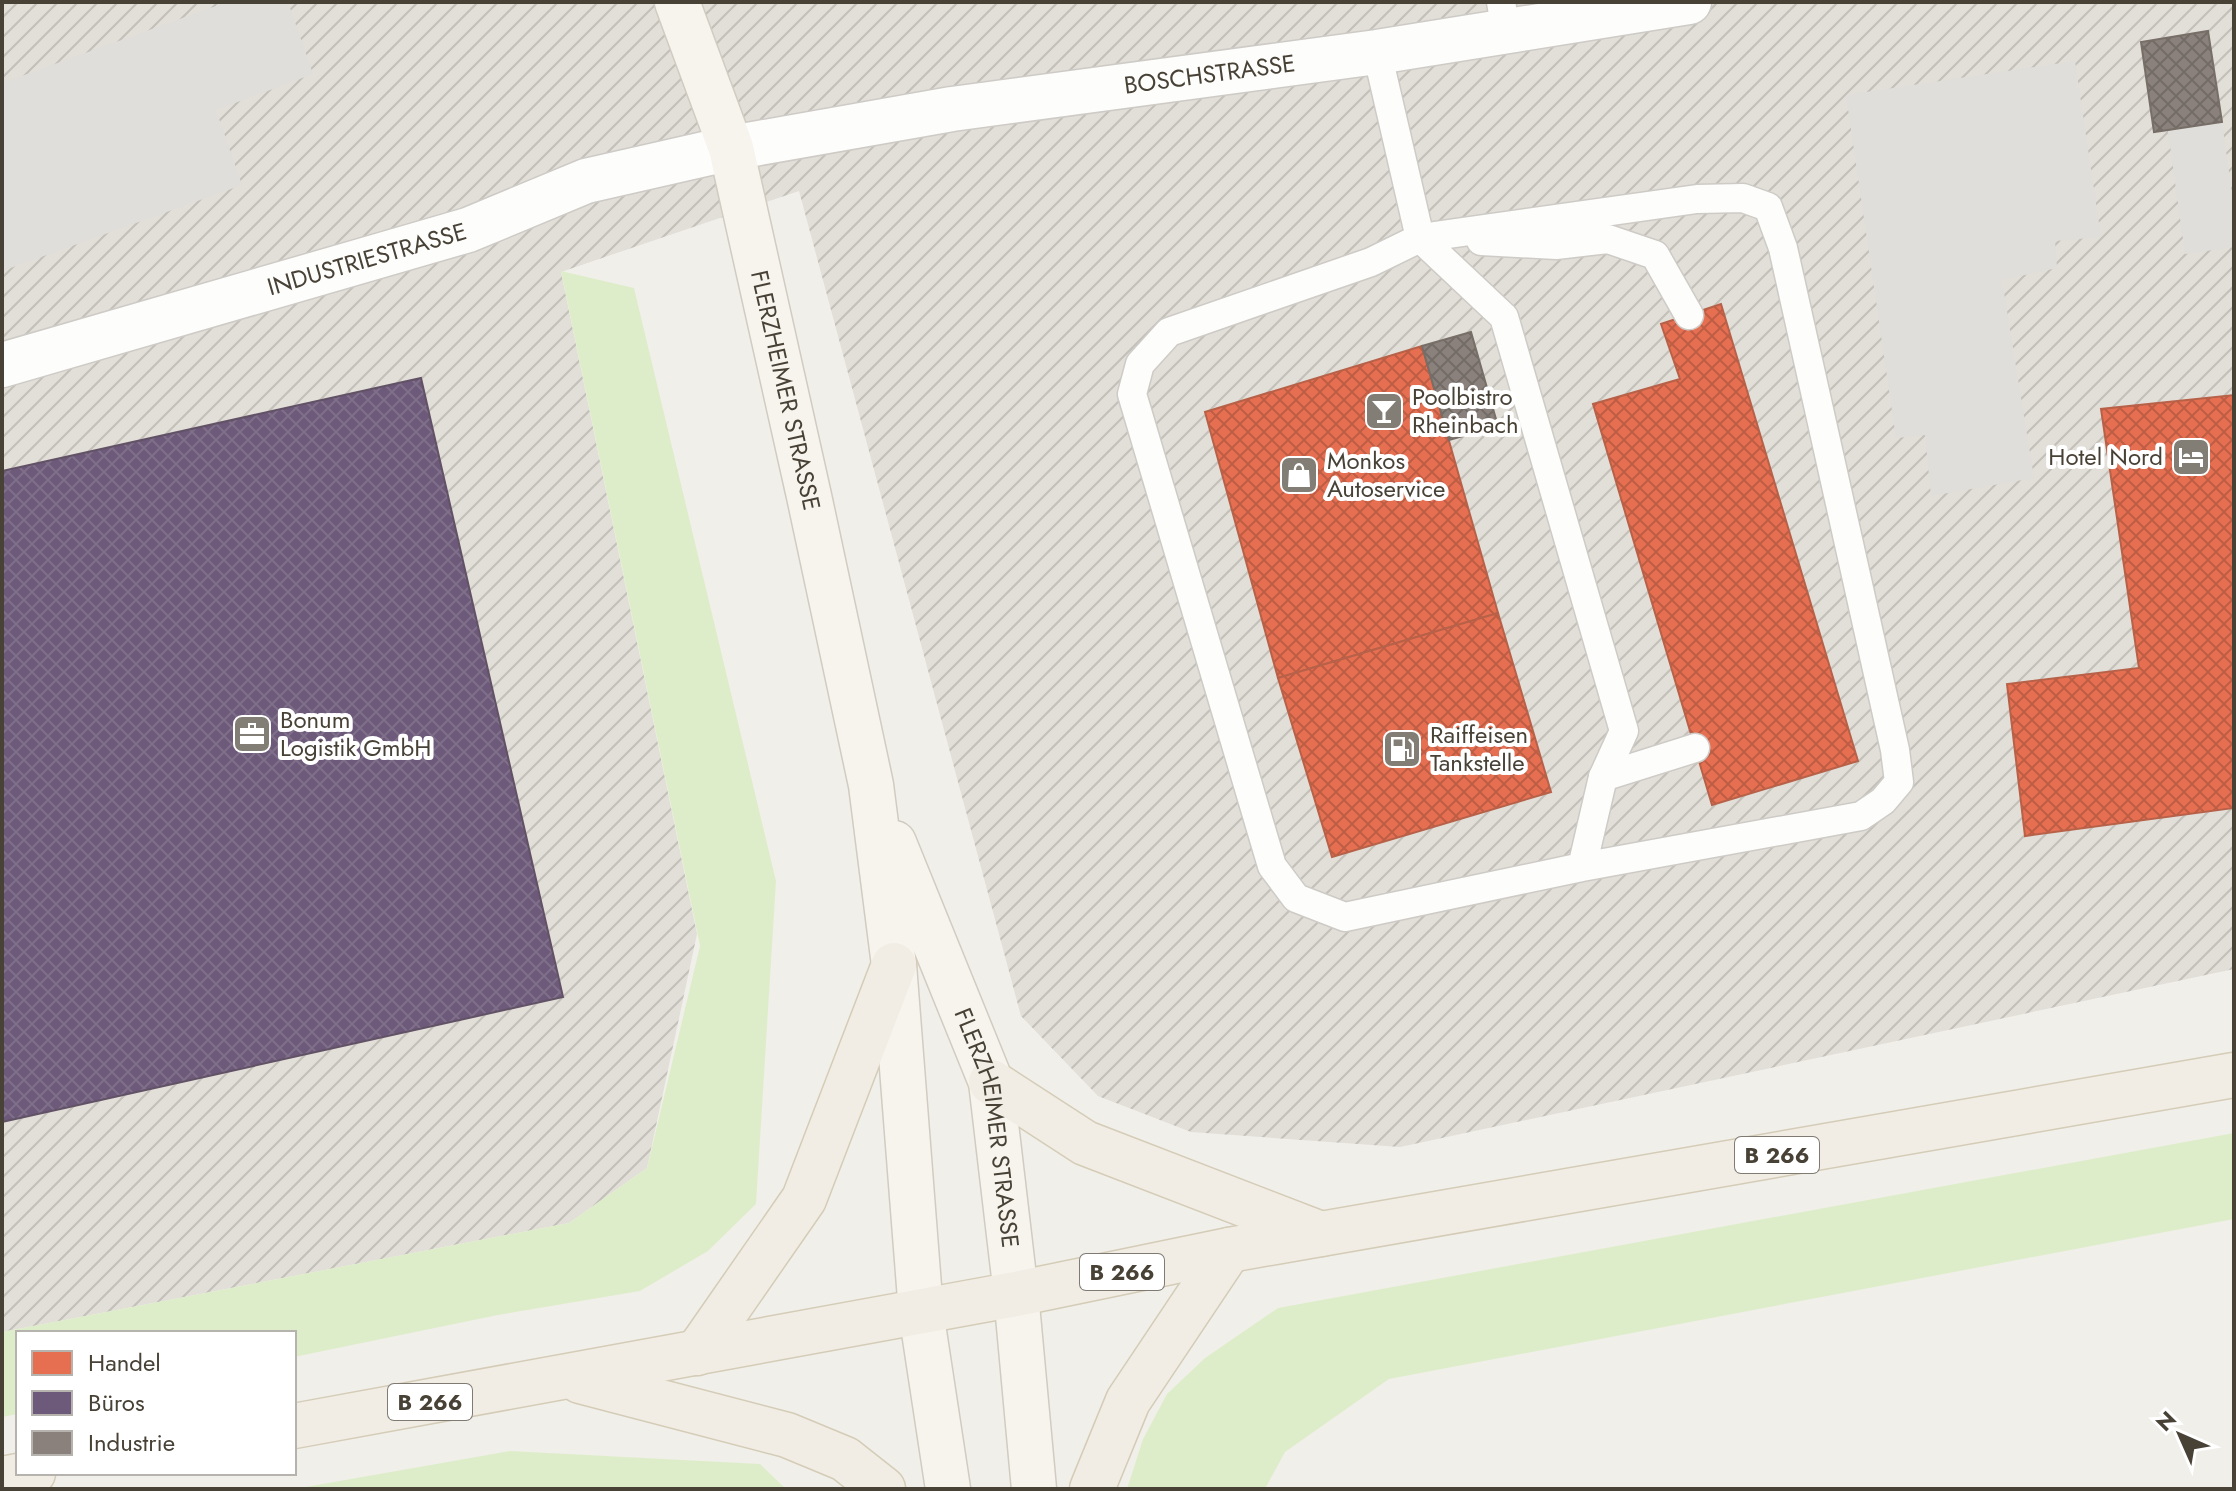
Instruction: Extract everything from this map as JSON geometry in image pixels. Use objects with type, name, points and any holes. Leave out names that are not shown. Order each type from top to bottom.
[{"type":"main road","name":"FLERZHEIMER STRASSE","points":[[677,2],[731,148],[871,785],[894,965],[921,1312],[948,1489]]},
{"type":"main road","name":"FLERZHEIMER STRASSE","points":[[871,785],[991,1082],[1016,1294],[1034,1489]]},
{"type":"main road","points":[[697,1353],[804,1199],[894,965]]},
{"type":"main road","name":"B 266","points":[[296,1426],[921,1312],[1229,1250],[2234,1075]]},
{"type":"main road","points":[[991,1082],[1085,1143],[1321,1234]]},
{"type":"main road","points":[[1092,1489],[1128,1401],[1229,1250]]},
{"type":"main road","points":[[566,1378],[787,1435],[845,1459],[883,1489]]},
{"type":"main road","points":[[2,1479],[23,1475]]},
{"type":"street","name":"BOSCHSTRASSE","points":[[731,148],[952,109],[1377,52],[1504,16],[1689,2]]},
{"type":"street","name":"INDUSTRIESTRASSE","points":[[2,365],[468,230],[586,181],[731,148]]},
{"type":"lane","points":[[1377,52],[1420,238],[1504,317],[1624,731],[1603,777],[1582,867]]},
{"type":"lane","points":[[1743,198],[1768,207],[1783,248],[1895,750],[1899,782],[1883,801],[1861,816],[1582,867],[1345,917],[1296,898],[1272,866],[1132,394],[1140,364],[1169,332],[1371,262],[1420,238],[1633,206],[1743,198]]},
{"type":"lane","points":[[1420,238],[1556,245],[1608,239],[1655,255],[1689,315]]},
{"type":"lane","points":[[1603,777],[1695,748]]},
{"type":"shaded area","points":[[2,2],[2234,2],[2234,969],[1400,1147],[1191,1132],[1098,1096],[1021,1016],[799,191],[561,272],[697,934],[647,1168],[569,1223],[2,1332]]},
{"type":"shaded area","points":[[227,2],[288,2],[313,74],[216,110],[242,185],[2,271],[2,83]]},
{"type":"shaded area","points":[[2075,61],[2101,237],[2055,241],[2057,268],[2002,280],[2034,478],[1931,496],[1925,435],[1896,438],[1846,95]]},
{"type":"shaded area","points":[[2222,122],[2234,209],[2234,247],[2185,254],[2168,131]]},
{"type":"green space","points":[[561,271],[634,288],[776,881],[756,1204],[708,1251],[640,1291],[498,1315],[296,1357],[296,1331],[16,1331],[16,1414],[2,1417],[2,1332],[569,1223],[647,1168],[700,946]]},
{"type":"green space","points":[[2234,1133],[2234,1219],[1389,1379],[1285,1452],[1265,1489],[1127,1489],[1143,1439],[1167,1394],[1205,1358],[1278,1308]]},
{"type":"green space","points":[[510,1451],[760,1464],[786,1489],[294,1489]]},
{"type":"building: Handel","points":[[1721,304],[1858,761],[1712,805],[1593,404],[1680,379],[1661,324]]},
{"type":"building: Handel","points":[[1422,346],[1498,613],[1278,678],[1205,412]]},
{"type":"building: Handel","points":[[2234,395],[2234,808],[2025,836],[2007,684],[2139,668],[2101,409]]},
{"type":"building: Handel","points":[[1498,613],[1551,792],[1332,857],[1278,678]]},
{"type":"building: Büros","name":"Bonum Logistik GmbH","points":[[421,378],[563,997],[2,1122],[2,471]]},
{"type":"building: Industrie","points":[[2208,31],[2222,122],[2154,132],[2141,42]]},
{"type":"building: Industrie","points":[[1471,332],[1498,426],[1449,440],[1422,346]]},
{"type":"place","name":"Poolbistro Rheinbach","points":[[1384,411]]},
{"type":"place","name":"Hotel Nord","points":[[2191,457]]},
{"type":"place","name":"Monkos Autoservice","points":[[1299,475]]},
{"type":"place","name":"Bonum Logistik GmbH","points":[[252,734]]},
{"type":"place","name":"Raiffeisen Tankstelle","points":[[1402,749]]}]
